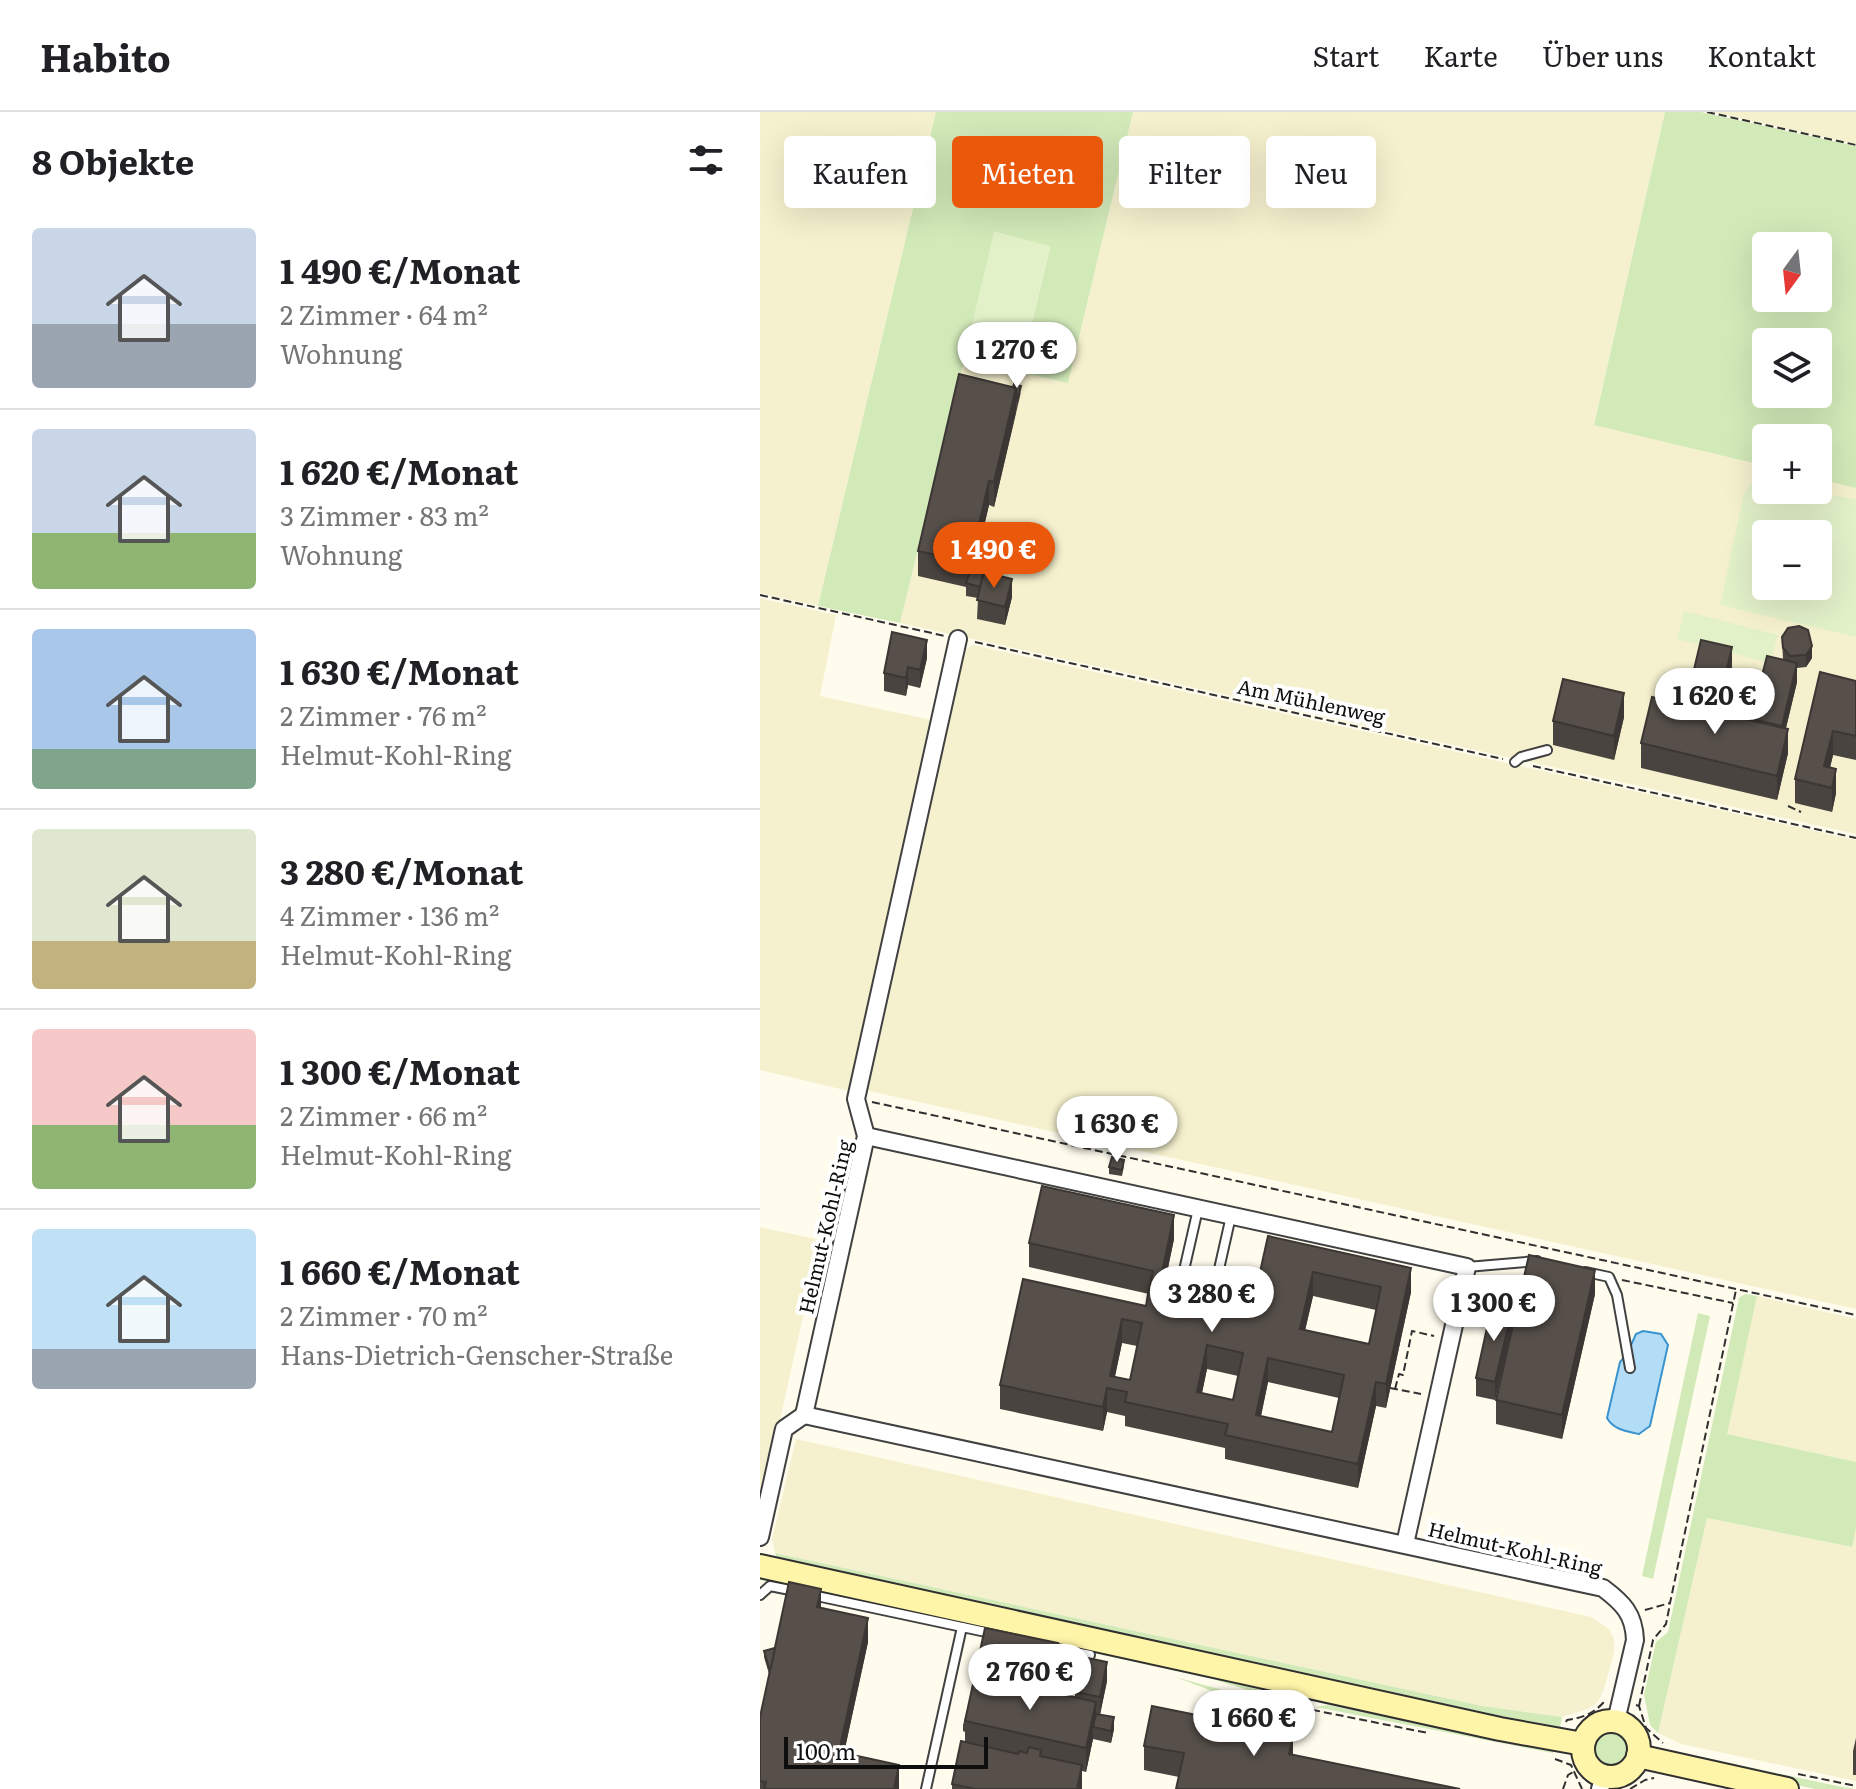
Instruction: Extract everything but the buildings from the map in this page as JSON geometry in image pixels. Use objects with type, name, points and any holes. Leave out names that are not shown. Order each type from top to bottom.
[{"type":"street","points":[[866,1136],[856,1099],[958,639]]},
{"type":"street","name":"Helmut-Kohl-Ring","points":[[1405,1544],[1467,1267],[866,1136],[804,1415],[1603,1588],[1623,1603],[1630,1614]]},
{"type":"street","points":[[760,1537],[784,1429],[804,1415]]},
{"type":"street","points":[[760,1566],[1500,1729],[1583,1744]]},
{"type":"street","points":[[1616,1721],[1635,1640],[1630,1614]]},
{"type":"street","points":[[1616,1721],[1632,1730],[1637,1738],[1638,1756],[1629,1770],[1602,1782],[1585,1760],[1583,1744],[1598,1723],[1616,1721]]},
{"type":"street","points":[[1638,1756],[1787,1789]]},
{"type":"lane","points":[[1515,762],[1521,757],[1547,750]]},
{"type":"lane","points":[[1198,1208],[1177,1301],[1210,1309],[1231,1216]]},
{"type":"lane","points":[[1467,1267],[1532,1260],[1547,1263]]},
{"type":"lane","points":[[1578,1270],[1609,1277],[1617,1295],[1630,1368]]},
{"type":"lane","points":[[760,1595],[770,1586],[1005,1636]]},
{"type":"lane","points":[[926,1789],[962,1627]]},
{"type":"lane","points":[[1047,1646],[1090,1655]]},
{"type":"path","points":[[1707,112],[1856,145]]},
{"type":"path","name":"Am Mühlenweg","points":[[760,595],[1856,838]]},
{"type":"path","points":[[1788,806],[1801,812]]},
{"type":"path","points":[[856,1099],[1856,1315]]},
{"type":"path","points":[[1609,1277],[1733,1303]]},
{"type":"path","points":[[1639,1706],[1653,1640],[1666,1624],[1736,1289]]},
{"type":"path","points":[[1395,1389],[1399,1374],[1403,1375],[1412,1331],[1451,1340]]},
{"type":"path","points":[[1390,1388],[1438,1398]]},
{"type":"path","points":[[1630,1614],[1670,1603]]},
{"type":"path","points":[[1563,1789],[1568,1775],[1575,1771]]},
{"type":"path","points":[[1630,1789],[1655,1778]]},
{"type":"shaded area","points":[[760,112],[936,112],[930,136],[784,136],[784,208],[913,208],[818,606],[760,593]]},
{"type":"shaded area","points":[[1133,112],[1665,112],[1594,424],[1752,463],[1752,504],[1832,504],[1832,482],[1856,488],[1856,834],[900,623],[964,358],[1068,383],[1119,170],[1119,208],[1250,208],[1250,136],[1127,136]]},
{"type":"shaded area","points":[[1712,112],[1856,112],[1856,144]]},
{"type":"shaded area","points":[[760,598],[836,615],[820,696],[936,721],[853,1092],[760,1070]]},
{"type":"shaded area","points":[[973,645],[1856,840],[1856,1309],[869,1091],[865,1087],[956,655]]},
{"type":"shaded area","points":[[760,1227],[820,1240],[760,1510]]},
{"type":"shaded area","points":[[1757,1296],[1856,1319],[1856,1462],[1726,1434]]},
{"type":"shaded area","points":[[796,1439],[1591,1617],[1609,1629],[1614,1639],[1614,1652],[1604,1689],[1598,1702],[1588,1709],[1562,1717],[1482,1706],[775,1553],[772,1539]]},
{"type":"shaded area","points":[[1707,1518],[1851,1547],[1856,1528],[1856,1781],[1681,1744],[1658,1733]]},
{"type":"green space","points":[[936,112],[1133,112],[1127,136],[1119,136],[1119,170],[1068,383],[1020,372],[1050,247],[995,232],[900,623],[818,606],[913,208],[936,208],[936,136],[930,136]]},
{"type":"green space","points":[[1665,112],[1701,112],[1856,146],[1856,488],[1832,482],[1832,424],[1752,424],[1752,463],[1594,425]]},
{"type":"green space","points":[[994,232],[1050,246],[1020,372],[964,358]]},
{"type":"green space","points":[[1752,482],[1752,504],[1832,504],[1832,495],[1856,500],[1856,637],[1720,605],[1744,493]]},
{"type":"green space","points":[[1684,611],[1778,635],[1770,663],[1677,639]]},
{"type":"green space","points":[[1745,1294],[1757,1296],[1727,1434],[1856,1462],[1856,1528],[1852,1547],[1707,1518],[1658,1733],[1650,1725],[1644,1695],[1656,1642],[1668,1632],[1739,1298]]},
{"type":"green space","points":[[1698,1313],[1710,1316],[1653,1579],[1642,1576]]},
{"type":"green space","points":[[775,1553],[1482,1706],[1562,1717],[1560,1729],[1479,1717],[779,1563]]},
{"type":"green space","points":[[760,1576],[1245,1684],[1271,1691],[1283,1701],[1212,1679],[760,1580]]},
{"type":"green space","points":[[1175,1677],[1288,1708],[1288,1714],[1244,1703]]},
{"type":"green space","points":[[1327,1705],[1554,1747],[1553,1753],[1315,1707]]},
{"type":"green space","points":[[1611,1731],[1623,1736],[1628,1748],[1623,1760],[1611,1765],[1599,1760],[1594,1748],[1599,1736]]},
{"type":"green space","points":[[1675,1751],[1855,1789],[1815,1789],[1672,1757]]},
{"type":"water","points":[[1643,1331],[1661,1334],[1668,1345],[1650,1426],[1639,1434],[1617,1428],[1607,1418],[1620,1362],[1636,1334]]}]
